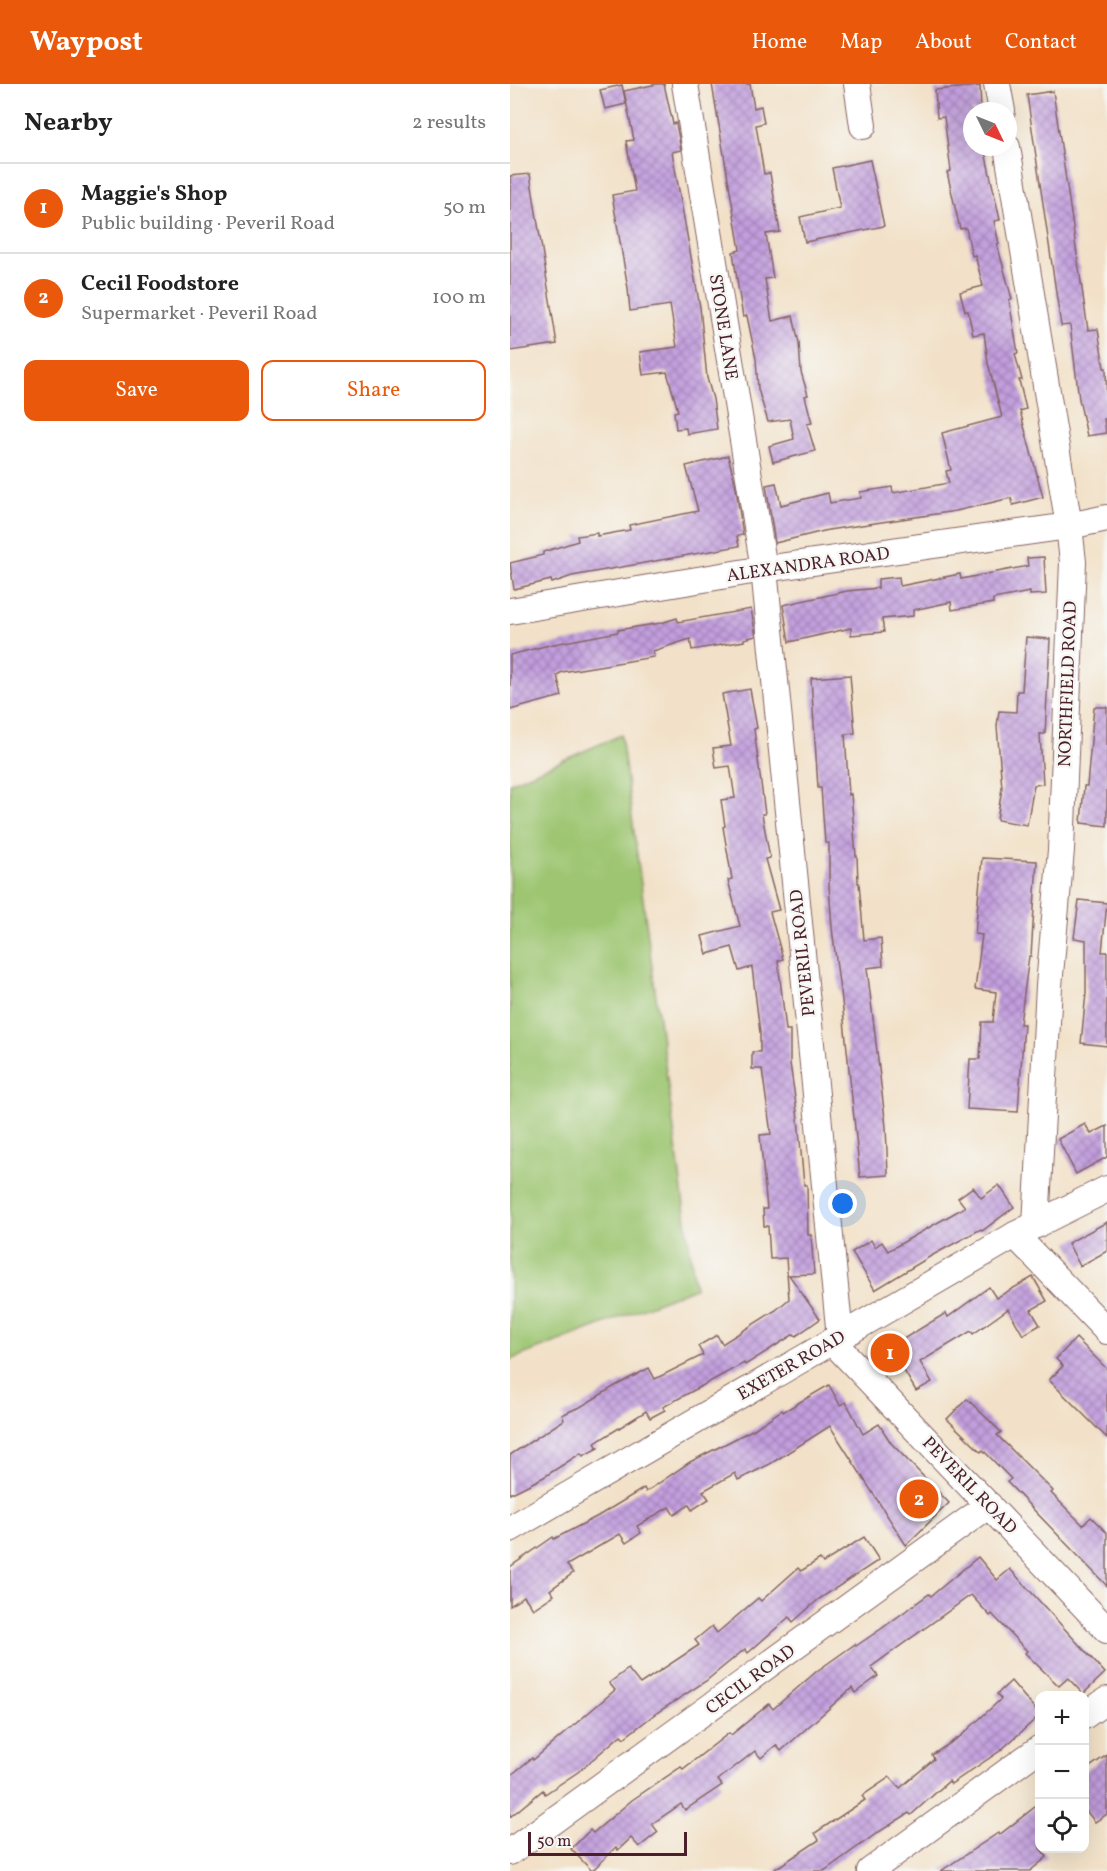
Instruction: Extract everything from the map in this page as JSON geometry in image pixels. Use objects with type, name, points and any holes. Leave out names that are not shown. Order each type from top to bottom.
[{"type":"street","name":"STONE LANE","points":[[685,84],[764,569]]},
{"type":"street","points":[[857,84],[863,126]]},
{"type":"street","points":[[997,84],[1000,102]]},
{"type":"street","name":"NORTHFIELD ROAD","points":[[1008,156],[1070,526],[1073,562],[1061,850],[1025,1230]]},
{"type":"street","name":"ALEXANDRA ROAD","points":[[510,611],[764,569],[1070,526],[1107,518]]},
{"type":"street","name":"PEVERIL ROAD","points":[[764,569],[836,1339],[1107,1630]]},
{"type":"street","name":"EXETER ROAD","points":[[510,1529],[1025,1230],[1107,1189]]},
{"type":"street","points":[[1025,1230],[1107,1331]]},
{"type":"street","name":"CECIL ROAD","points":[[510,1852],[990,1505]]},
{"type":"street","points":[[1089,1713],[1107,1700]]},
{"type":"street","points":[[870,1871],[1035,1753]]},
{"type":"green space","points":[[621,735],[695,1288],[510,1360],[510,783]]},
{"type":"building","points":[[664,84],[673,124],[676,123],[681,150],[672,152],[700,307],[707,378],[713,399],[717,429],[687,434],[686,428],[676,429],[674,412],[678,411],[667,372],[643,375],[640,352],[677,347],[670,305],[630,311],[612,195],[635,191],[626,141],[634,140],[624,91]]},
{"type":"building","points":[[712,84],[750,84],[754,108],[761,106],[764,123],[756,125],[764,174],[770,173],[780,232],[766,234],[773,278],[765,279],[772,321],[793,316],[799,343],[801,372],[808,395],[805,396],[812,423],[807,424],[815,451],[773,462],[769,446],[794,439],[790,419],[768,422],[758,389],[756,359],[747,316],[743,317],[739,293],[733,252],[740,250]]},
{"type":"building","points":[[622,85],[626,104],[605,109],[600,90]]},
{"type":"building","points":[[980,86],[981,102],[963,102],[963,156],[986,156],[1000,220],[994,221],[999,244],[997,244],[1012,299],[1009,300],[1018,353],[1015,354],[1026,409],[1020,411],[1043,497],[1013,505],[1011,498],[956,511],[828,530],[775,543],[766,485],[776,483],[781,505],[828,493],[830,503],[861,498],[860,492],[892,487],[893,493],[949,483],[946,471],[951,470],[942,433],[1002,417],[988,363],[984,333],[973,335],[968,311],[965,311],[960,292],[983,286],[975,255],[972,256],[966,228],[960,229],[947,172],[951,171],[944,117],[937,118],[935,90]]},
{"type":"building","points":[[1053,91],[1088,330],[1098,329],[1104,368],[1106,368],[1107,419],[1104,419],[1106,433],[1087,436],[1079,399],[1070,325],[1061,326],[1027,95]]},
{"type":"building","points":[[870,160],[884,226],[805,242],[800,217],[840,208],[832,168]]},
{"type":"building","points":[[530,174],[557,344],[510,351],[510,176]]},
{"type":"building","points":[[728,456],[735,482],[743,535],[737,536],[739,546],[572,576],[552,583],[551,580],[514,589],[510,563],[543,555],[543,552],[578,541],[577,536],[597,533],[597,536],[630,530],[629,525],[698,511],[686,466]]},
{"type":"building","points":[[1044,557],[1046,594],[1030,595],[1030,592],[993,599],[993,603],[952,610],[951,602],[913,610],[913,616],[882,619],[884,632],[851,635],[851,628],[789,642],[783,605],[847,591],[878,588],[878,579],[899,577],[900,586],[960,574],[961,579],[1028,566],[1027,558]]},
{"type":"building","points":[[751,609],[756,636],[744,639],[744,641],[692,650],[690,639],[653,651],[654,657],[562,672],[557,675],[562,696],[510,710],[510,655],[677,618],[678,622]]},
{"type":"building","points":[[1026,637],[1050,639],[1045,734],[1040,734],[1043,784],[1034,785],[1027,825],[997,820],[1002,788],[997,726],[999,711],[1016,712],[1017,691],[1022,691]]},
{"type":"building","points":[[850,675],[855,733],[845,734],[864,940],[881,938],[883,966],[867,968],[886,1127],[888,1175],[860,1177],[841,991],[832,928],[829,843],[825,843],[821,788],[818,788],[811,678]]},
{"type":"building","points":[[750,689],[757,728],[754,729],[765,814],[762,814],[770,858],[765,859],[779,910],[770,912],[783,959],[778,961],[786,1030],[790,1030],[790,1063],[804,1185],[807,1185],[808,1235],[811,1235],[814,1274],[789,1275],[820,1319],[796,1336],[794,1334],[745,1365],[744,1363],[663,1407],[665,1410],[650,1418],[646,1411],[595,1443],[598,1448],[583,1456],[581,1453],[544,1477],[510,1494],[510,1455],[564,1420],[562,1415],[577,1409],[649,1368],[655,1379],[703,1355],[698,1346],[717,1335],[722,1344],[776,1310],[789,1299],[786,1258],[770,1259],[768,1226],[764,1226],[763,1209],[767,1209],[760,1135],[771,1134],[762,1069],[752,1069],[752,1052],[760,1052],[760,1033],[752,967],[739,971],[732,947],[707,954],[702,936],[740,926],[728,880],[732,879],[721,800],[735,798],[730,766],[716,768],[713,748],[731,746],[722,694]]},
{"type":"building","points":[[1094,707],[1107,707],[1107,826],[1081,823],[1084,786],[1087,786]]},
{"type":"building","points":[[982,858],[1037,861],[1031,956],[1029,956],[1020,1024],[1024,1024],[1018,1112],[967,1109],[970,1059],[980,1059],[982,1022],[993,1022],[996,992],[975,989],[982,935],[975,934]]},
{"type":"building","points":[[1079,900],[1107,903],[1102,952],[1107,952],[1107,1046],[1081,1043],[1086,993],[1086,940],[1074,938]]},
{"type":"building","points":[[1085,1124],[1091,1134],[1107,1126],[1107,1157],[1076,1174],[1058,1139]]},
{"type":"building","points":[[999,1185],[1014,1207],[982,1231],[981,1229],[931,1256],[875,1290],[852,1252],[871,1240],[875,1247],[882,1242],[888,1251],[965,1207],[958,1198],[973,1187],[981,1198]]},
{"type":"building","points":[[1107,1222],[1107,1251],[1080,1266],[1068,1243]]},
{"type":"building","points":[[1033,1277],[1047,1301],[1031,1310],[1040,1325],[1023,1335],[1008,1309],[973,1334],[971,1331],[920,1362],[932,1382],[916,1391],[890,1347],[946,1313],[948,1317],[989,1287],[996,1298]]},
{"type":"building","points":[[1076,1338],[1107,1369],[1107,1438],[1049,1380],[1063,1366],[1056,1359]]},
{"type":"building","points":[[829,1385],[840,1405],[846,1402],[863,1434],[879,1424],[891,1443],[949,1503],[906,1545],[830,1426],[770,1464],[738,1480],[735,1473],[703,1491],[709,1499],[692,1510],[689,1505],[674,1515],[669,1507],[637,1526],[641,1533],[626,1543],[620,1534],[567,1565],[573,1573],[550,1590],[554,1595],[533,1609],[524,1596],[510,1606],[510,1567],[553,1537],[554,1539],[598,1516],[644,1488],[646,1492],[690,1462],[754,1429],[782,1410],[783,1412]]},
{"type":"building","points":[[967,1399],[1001,1432],[997,1435],[1083,1525],[1091,1517],[1107,1533],[1107,1586],[1007,1482],[1011,1479],[983,1450],[981,1452],[947,1419]]},
{"type":"building","points":[[864,1537],[879,1560],[819,1599],[793,1622],[789,1617],[748,1653],[745,1649],[706,1681],[655,1714],[624,1738],[621,1735],[578,1772],[545,1794],[543,1790],[510,1817],[510,1776],[532,1758],[533,1760],[615,1690],[609,1683],[628,1669],[640,1684],[699,1645],[695,1640],[712,1626],[717,1633],[758,1598],[761,1601],[798,1568],[801,1571],[820,1559],[823,1563]]},
{"type":"building","points":[[978,1557],[997,1580],[1010,1569],[1105,1673],[1086,1691],[1080,1691],[1068,1678],[1059,1686],[1025,1653],[1027,1651],[992,1614],[990,1616],[971,1595],[871,1667],[878,1676],[855,1693],[852,1688],[781,1751],[776,1745],[761,1758],[755,1751],[718,1780],[722,1785],[685,1810],[681,1804],[652,1824],[658,1832],[639,1847],[631,1838],[618,1850],[616,1847],[592,1871],[571,1849],[590,1830],[593,1833],[632,1800],[681,1767],[683,1769],[729,1733],[731,1735],[769,1704],[773,1709],[817,1671],[929,1594],[931,1596]]},
{"type":"building","points":[[1011,1681],[1035,1709],[1035,1720],[1000,1751],[951,1784],[949,1781],[911,1815],[909,1813],[877,1833],[824,1871],[772,1871],[819,1840],[815,1833],[865,1800],[862,1796],[890,1777],[900,1788],[934,1759],[932,1755],[961,1736],[1001,1699],[997,1694]]},
{"type":"building","points":[[1107,1755],[1107,1814],[1095,1822],[1089,1814],[1089,1768]]},
{"type":"building","points":[[1035,1807],[1035,1853],[1044,1853],[1047,1857],[1030,1871],[941,1871],[998,1833],[999,1835]]},
{"type":"place","name":"Maggie's Shop","points":[[890,1353]]},
{"type":"place","name":"Cecil Foodstore","points":[[919,1499]]}]
